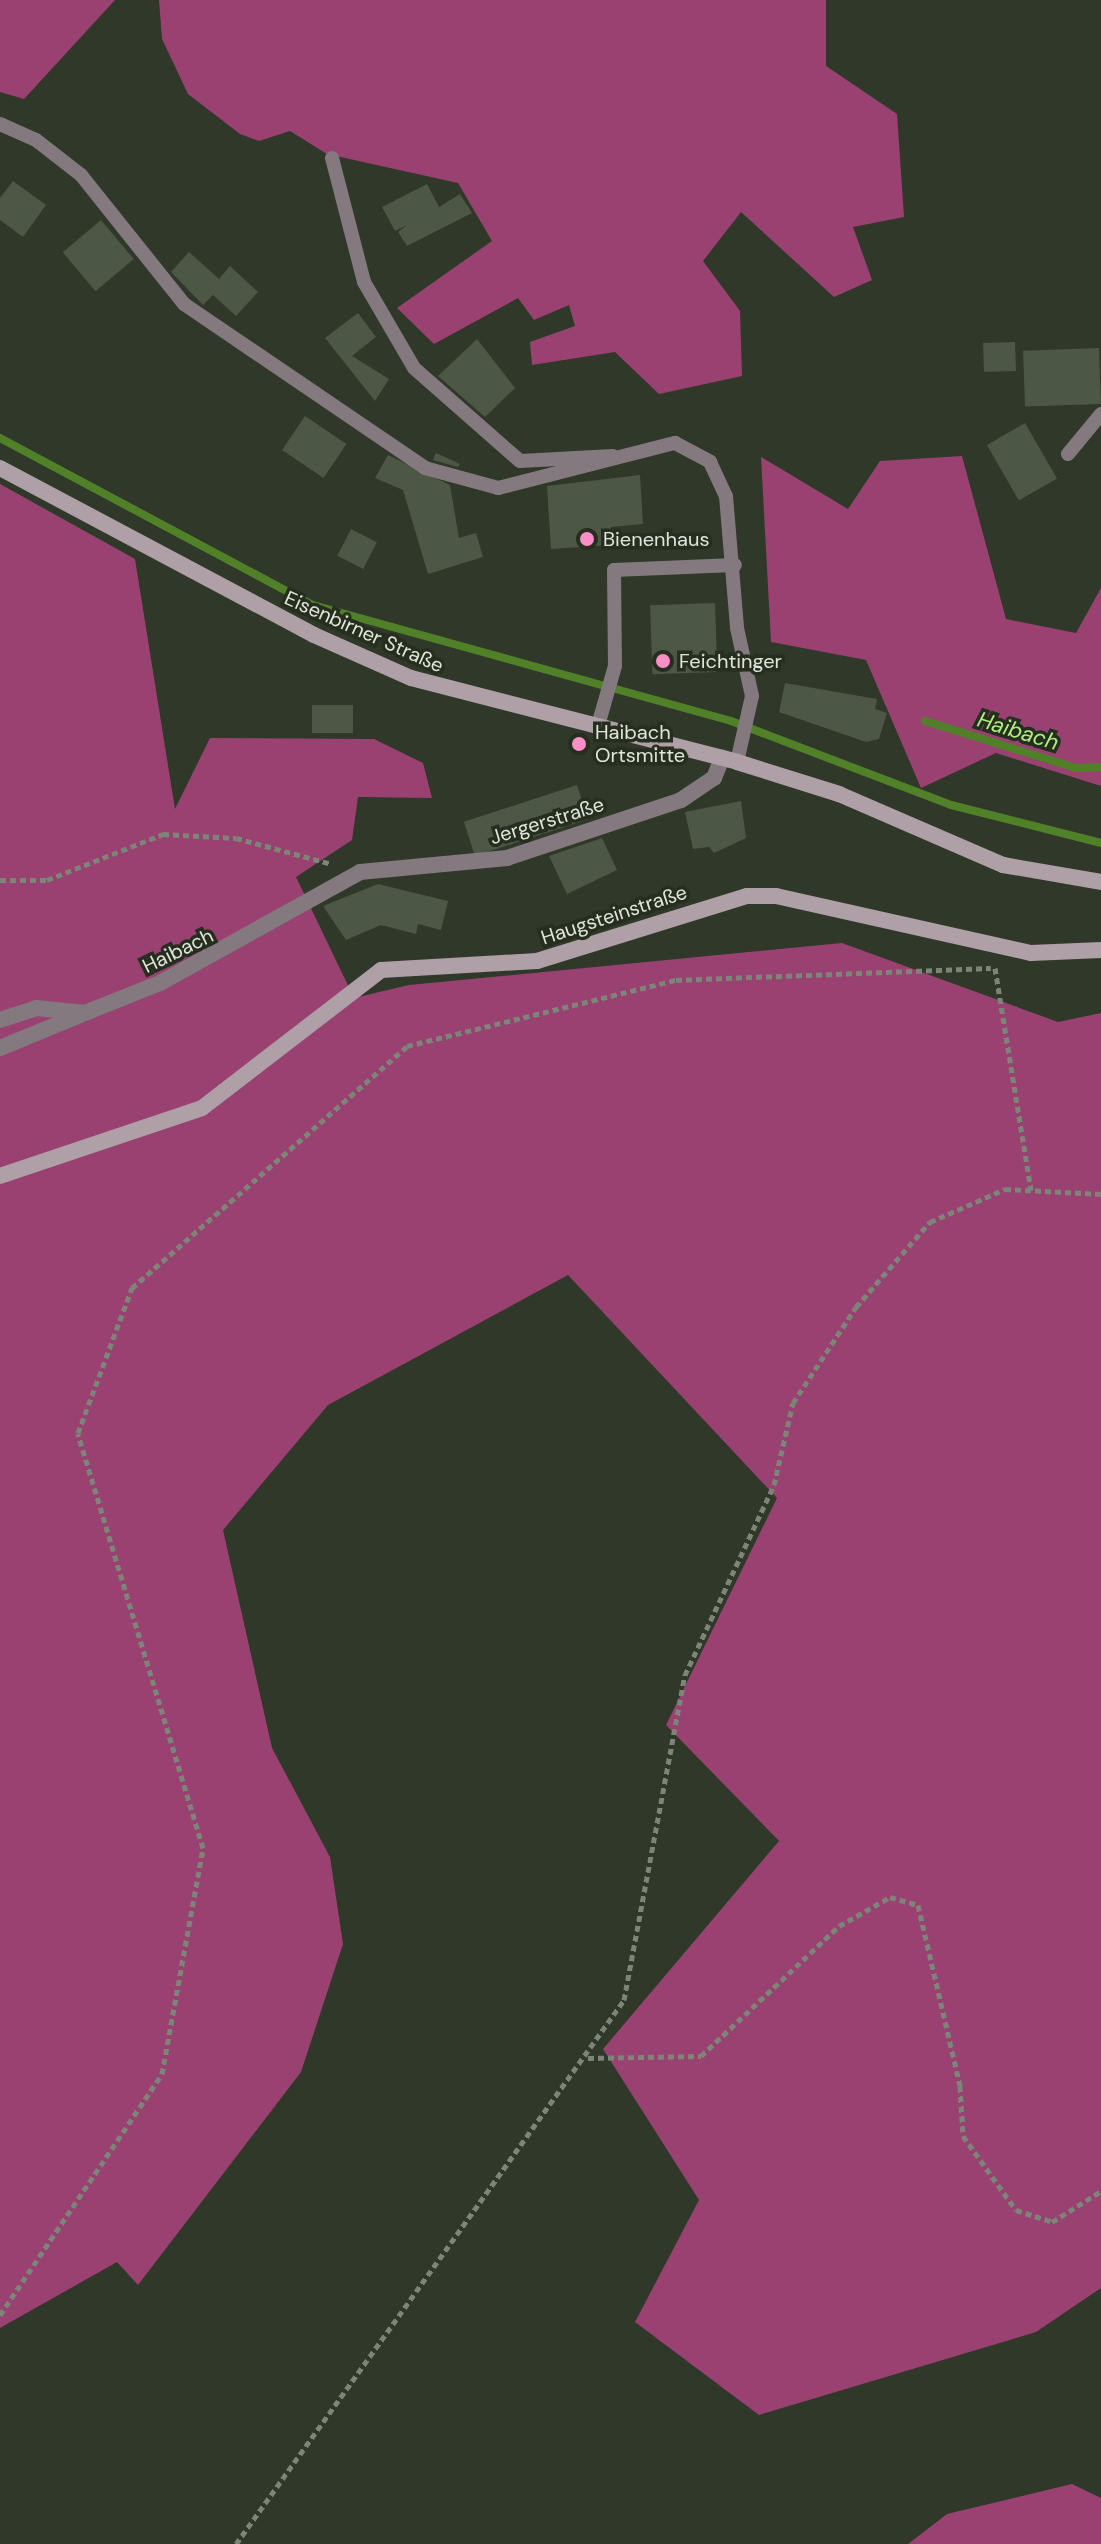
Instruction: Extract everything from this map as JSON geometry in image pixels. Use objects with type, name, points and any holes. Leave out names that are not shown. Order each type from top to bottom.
[{"type":"main road","name":"Eisenbirner Straße","points":[[0,468],[314,635],[411,678],[477,699],[599,722],[729,760],[839,794],[1003,865],[1101,882]]},
{"type":"main road","name":"Haugsteinstraße","points":[[0,1176],[202,1108],[381,970],[537,961],[747,896],[776,896],[1017,951],[1101,950]]},
{"type":"street","name":"Jergerstraße","points":[[360,872],[507,858],[681,800],[714,778],[729,760]]},
{"type":"street","name":"Haibach","points":[[0,1020],[36,1008],[85,1013],[200,966],[360,872]]},
{"type":"street","points":[[0,1048],[85,1013]]},
{"type":"lane","points":[[0,124],[36,140],[81,175],[184,304],[425,468],[498,488],[675,443],[710,462],[726,496],[751,714],[743,744],[729,760]]},
{"type":"lane","points":[[332,158],[376,314],[423,377],[520,461],[624,455]]},
{"type":"lane","points":[[1068,454],[1101,414]]},
{"type":"lane","points":[[599,722],[615,666],[614,570],[735,565]]},
{"type":"path","points":[[0,880],[47,880],[163,834],[236,838],[360,872]]},
{"type":"path","points":[[0,2315],[162,2074],[203,1848],[78,1433],[132,1288],[407,1046],[676,980],[1010,965]]},
{"type":"path","points":[[995,968],[1031,1190]]},
{"type":"path","points":[[236,2544],[587,2058],[624,2000],[635,1962],[685,1675],[774,1485],[793,1403],[856,1307],[930,1222],[1005,1189],[1101,1194]]},
{"type":"path","points":[[587,2058],[701,2056],[839,1926],[890,1897],[918,1905],[960,2086],[963,2136],[1016,2210],[1052,2222],[1101,2191]]},
{"type":"shaded area","points":[[0,0],[115,0],[24,99],[0,92]]},
{"type":"shaded area","points":[[159,0],[826,0],[826,66],[897,114],[904,217],[853,227],[872,280],[834,297],[741,212],[703,261],[740,311],[742,376],[659,394],[615,352],[532,365],[530,342],[575,326],[569,305],[534,320],[518,298],[434,344],[397,308],[492,241],[458,183],[327,154],[290,131],[259,141],[240,134],[188,94],[162,39]]},
{"type":"shaded area","points":[[962,456],[1006,619],[1076,633],[1101,588],[1101,786],[996,753],[921,788],[866,660],[771,642],[761,457],[848,509],[880,461]]},
{"type":"shaded area","points":[[0,484],[135,559],[175,809],[210,738],[374,739],[423,763],[432,798],[358,797],[352,840],[296,877],[354,998],[409,985],[842,943],[1058,1022],[1101,1013],[1101,2288],[1036,2332],[759,2415],[635,2322],[699,2200],[603,2049],[779,1841],[666,1725],[777,1498],[568,1275],[328,1405],[223,1530],[272,1748],[330,1857],[343,1944],[301,2072],[138,2285],[117,2262],[0,2328]]},
{"type":"shaded area","points":[[1072,2484],[1101,2498],[1101,2544],[908,2544],[947,2514]]},
{"type":"building","points":[[13,181],[46,205],[23,237],[0,220],[0,198]]},
{"type":"building","points":[[427,184],[439,207],[460,194],[472,213],[407,246],[398,232],[407,225],[395,231],[382,207]]},
{"type":"building","points":[[101,220],[134,259],[95,291],[63,252]]},
{"type":"building","points":[[189,252],[219,279],[230,266],[258,292],[236,316],[213,295],[203,305],[171,272]]},
{"type":"building","points":[[358,313],[376,337],[352,356],[389,379],[375,401],[325,338]]},
{"type":"building","points":[[477,339],[515,388],[485,417],[438,376]]},
{"type":"building","points":[[1015,342],[1016,371],[984,372],[983,343]]},
{"type":"building","points":[[1099,348],[1101,404],[1025,407],[1023,351]]},
{"type":"building","points":[[305,416],[346,444],[324,478],[282,450]]},
{"type":"building","points":[[1025,423],[1057,478],[1019,500],[987,445]]},
{"type":"building","points":[[436,453],[460,464],[458,467],[433,460]]},
{"type":"building","points":[[388,455],[450,485],[459,538],[476,533],[483,557],[428,574],[403,490],[375,478]]},
{"type":"building","points":[[640,475],[643,524],[611,527],[612,545],[551,549],[547,486]]},
{"type":"building","points":[[351,529],[377,542],[363,569],[337,556]]},
{"type":"building","points":[[715,603],[717,672],[652,674],[650,605]]},
{"type":"building","points":[[785,683],[877,699],[875,709],[887,713],[879,739],[866,742],[779,712]]},
{"type":"building","points":[[312,705],[353,705],[353,733],[312,733]]},
{"type":"building","points":[[577,785],[588,819],[475,856],[464,822]]},
{"type":"building","points":[[741,801],[746,838],[714,853],[709,847],[693,849],[685,812]]},
{"type":"building","points":[[602,838],[617,870],[567,894],[549,856]]},
{"type":"building","points":[[378,884],[448,901],[441,930],[418,924],[416,934],[381,925],[346,940],[323,906]]},
{"type":"waterway","points":[[0,438],[313,605],[731,721],[951,805],[1101,843]]},
{"type":"waterway","name":"Haibach","points":[[925,721],[1076,768],[1101,767]]},
{"type":"place","name":"Bienenhaus","points":[[587,539]]},
{"type":"place","name":"Feichtinger","points":[[663,661]]},
{"type":"place","name":"Haibach Ortsmitte","points":[[579,744]]}]
